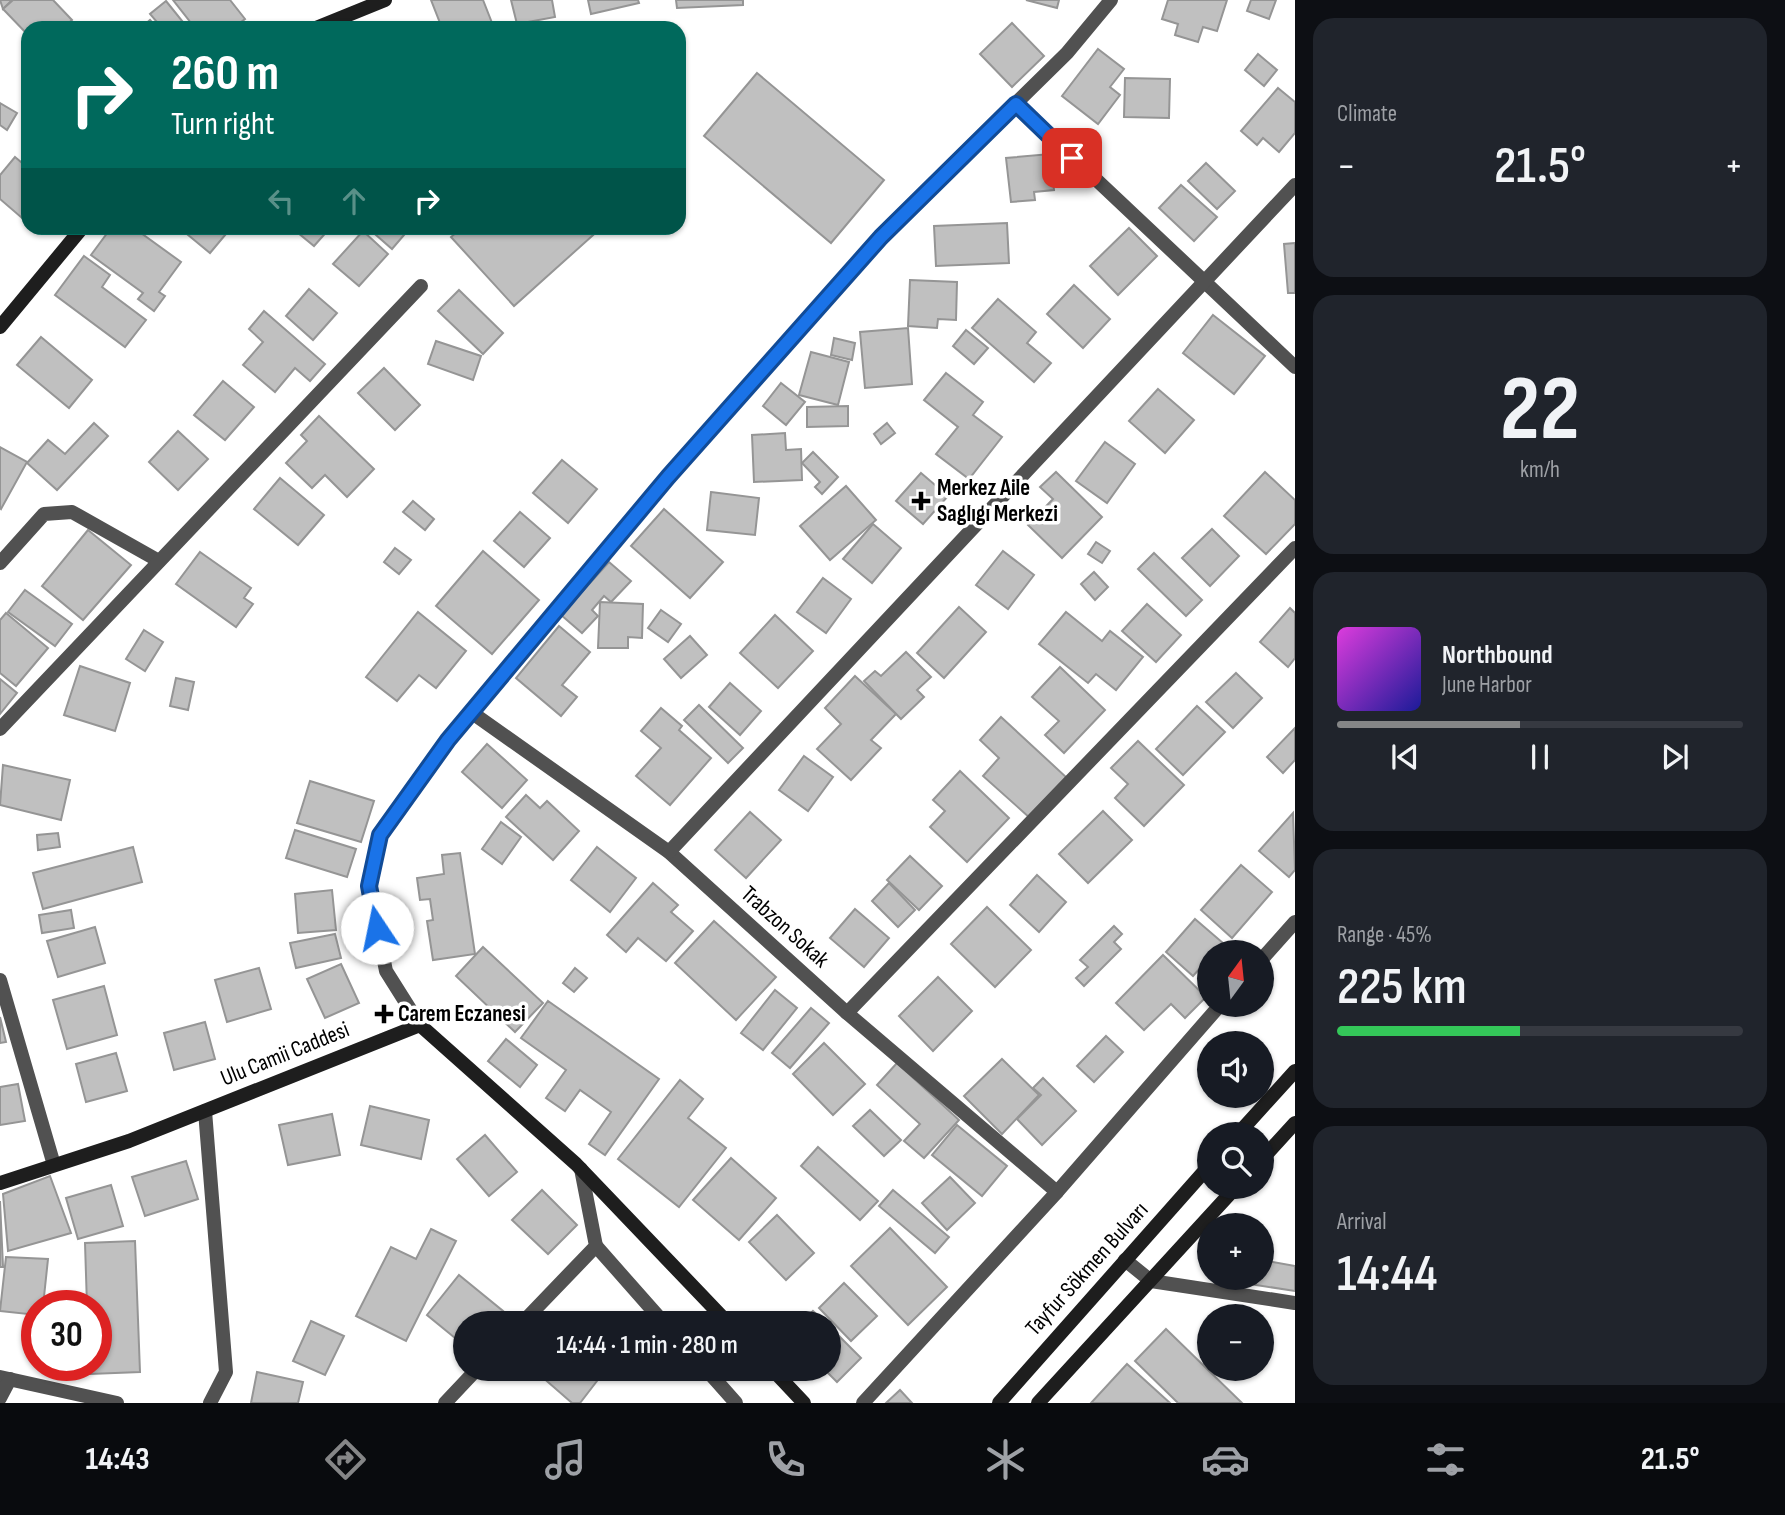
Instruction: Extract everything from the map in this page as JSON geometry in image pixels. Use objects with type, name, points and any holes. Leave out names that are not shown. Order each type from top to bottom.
[{"type":"street","points":[[333,21],[385,0]]},
{"type":"street","points":[[717,1311],[581,1169],[419,1025],[386,971],[369,886],[380,835],[471,712],[668,477],[889,228],[1067,53],[1108,7],[1111,0]]},
{"type":"street","points":[[1016,104],[1295,368]]},
{"type":"street","points":[[669,852],[1295,185]]},
{"type":"street","points":[[0,327],[76,235]]},
{"type":"street","points":[[0,729],[421,286]]},
{"type":"street","points":[[0,563],[44,514],[72,512],[159,561]]},
{"type":"street","points":[[847,1013],[1295,548]]},
{"type":"street","name":"Trabzon Sokak","points":[[471,712],[669,852],[847,1013],[1057,1192]]},
{"type":"street","points":[[1274,946],[1295,922]]},
{"type":"street","points":[[0,980],[54,1165]]},
{"type":"street","points":[[863,1403],[1057,1192],[1211,1017]]},
{"type":"street","name":"Ulu Camii Caddesi","points":[[0,1183],[205,1111],[419,1025]]},
{"type":"street","points":[[1249,1122],[1295,1071]]},
{"type":"street","points":[[205,1111],[226,1372],[210,1403]]},
{"type":"street","points":[[1274,1146],[1295,1123]]},
{"type":"street","points":[[581,1169],[596,1246],[653,1311]]},
{"type":"street","name":"Tayfur Sökmen Bulvarı","points":[[999,1403],[1197,1179]]},
{"type":"street","points":[[1038,1403],[1225,1199]]},
{"type":"street","points":[[534,1311],[596,1246]]},
{"type":"street","points":[[1125,1260],[1151,1280],[1295,1303]]},
{"type":"street","points":[[0,1398],[5,1378],[117,1403]]},
{"type":"street","points":[[445,1403],[466,1381]]},
{"type":"street","points":[[717,1381],[736,1403]]},
{"type":"street","points":[[783,1381],[804,1403]]},
{"type":"building","points":[[0,0],[12,0],[3,9]]},
{"type":"building","points":[[13,0],[53,0],[72,20],[21,21],[21,28],[3,9]]},
{"type":"building","points":[[173,0],[230,0],[245,19],[242,21],[190,21]]},
{"type":"building","points":[[431,0],[483,0],[491,21],[439,21]]},
{"type":"building","points":[[511,0],[552,0],[555,17],[516,21]]},
{"type":"building","points":[[588,0],[638,0],[639,3],[591,14]]},
{"type":"building","points":[[676,0],[743,0],[743,5],[677,8]]},
{"type":"building","points":[[1026,0],[1059,0],[1057,8]]},
{"type":"building","points":[[1168,0],[1227,0],[1217,31],[1203,27],[1198,42],[1175,35],[1178,24],[1162,19]]},
{"type":"building","points":[[1251,0],[1276,0],[1269,19],[1247,11]]},
{"type":"building","points":[[166,1],[182,21],[156,21],[150,14]]},
{"type":"building","points":[[1012,23],[1044,56],[1012,87],[980,54]]},
{"type":"building","points":[[1098,49],[1124,69],[1110,87],[1120,95],[1098,124],[1062,96]]},
{"type":"building","points":[[1258,54],[1277,70],[1264,86],[1245,70]]},
{"type":"building","points":[[757,73],[884,180],[831,243],[704,136]]},
{"type":"building","points":[[1125,78],[1170,79],[1169,118],[1124,117]]},
{"type":"building","points":[[1278,88],[1295,102],[1295,133],[1279,152],[1263,138],[1257,145],[1241,131]]},
{"type":"building","points":[[0,103],[17,113],[7,130],[0,125]]},
{"type":"building","points":[[1050,154],[1054,190],[1034,192],[1035,200],[1011,202],[1006,158]]},
{"type":"building","points":[[15,157],[21,162],[21,217],[0,199],[0,175]]},
{"type":"building","points":[[1206,163],[1235,191],[1217,209],[1188,181]]},
{"type":"building","points":[[1181,185],[1217,217],[1194,241],[1159,208]]},
{"type":"building","points":[[1007,223],[1009,263],[936,266],[934,226]]},
{"type":"building","points":[[1129,228],[1157,256],[1118,295],[1090,266]]},
{"type":"building","points":[[106,235],[144,235],[181,262],[159,292],[165,296],[154,311],[138,299],[143,293],[91,255]]},
{"type":"building","points":[[188,235],[225,235],[210,253]]},
{"type":"building","points":[[301,235],[324,235],[314,246]]},
{"type":"building","points":[[359,235],[367,235],[388,254],[359,286],[333,264]]},
{"type":"building","points":[[376,235],[404,235],[392,249]]},
{"type":"building","points":[[453,235],[593,235],[514,306],[451,237]]},
{"type":"building","points":[[1295,243],[1295,293],[1288,293],[1284,244]]},
{"type":"building","points":[[84,256],[110,275],[102,287],[146,320],[125,347],[55,295]]},
{"type":"building","points":[[910,280],[957,282],[956,320],[938,319],[937,328],[908,326]]},
{"type":"building","points":[[1074,285],[1110,319],[1083,348],[1047,314]]},
{"type":"building","points":[[309,289],[337,313],[313,340],[286,316]]},
{"type":"building","points":[[459,290],[503,333],[483,354],[438,311]]},
{"type":"building","points":[[998,299],[1036,332],[1027,343],[1051,363],[1034,382],[972,328]]},
{"type":"building","points":[[264,311],[325,364],[310,381],[295,368],[275,392],[243,365],[263,342],[249,329]]},
{"type":"building","points":[[1213,315],[1265,356],[1234,394],[1183,353]]},
{"type":"building","points":[[908,328],[912,384],[865,388],[860,332]]},
{"type":"building","points":[[966,330],[988,348],[974,364],[953,346]]},
{"type":"building","points":[[41,337],[92,380],[69,408],[17,365]]},
{"type":"building","points":[[834,338],[855,343],[852,360],[831,355]]},
{"type":"building","points":[[436,341],[481,356],[473,380],[428,364]]},
{"type":"building","points":[[811,352],[849,362],[838,405],[799,395]]},
{"type":"building","points":[[384,368],[420,405],[395,430],[358,393]]},
{"type":"building","points":[[946,373],[983,402],[973,415],[1002,437],[969,479],[936,454],[958,427],[924,400]]},
{"type":"building","points":[[223,381],[254,407],[225,440],[194,415]]},
{"type":"building","points":[[781,383],[805,402],[786,425],[763,406]]},
{"type":"building","points":[[1158,389],[1194,420],[1165,453],[1129,421]]},
{"type":"building","points":[[848,406],[848,426],[807,427],[807,407]]},
{"type":"building","points":[[319,416],[374,469],[347,497],[325,475],[312,488],[286,463],[307,441],[301,435]]},
{"type":"building","points":[[94,423],[108,436],[57,490],[27,463],[48,440],[65,454]]},
{"type":"building","points":[[887,423],[895,433],[881,444],[874,434]]},
{"type":"building","points":[[178,431],[208,459],[178,490],[149,462]]},
{"type":"building","points":[[785,433],[786,450],[801,449],[802,480],[754,482],[752,435]]},
{"type":"building","points":[[1105,442],[1135,464],[1107,503],[1076,481]]},
{"type":"building","points":[[0,447],[27,462],[1,509],[0,508]]},
{"type":"building","points":[[813,452],[838,477],[822,494],[815,487],[820,482],[802,463]]},
{"type":"building","points":[[562,460],[597,489],[568,523],[533,493]]},
{"type":"building","points":[[1056,472],[1102,517],[1062,558],[1028,525],[1053,499],[1040,487]]},
{"type":"building","points":[[1265,472],[1295,500],[1295,524],[1266,554],[1224,516]]},
{"type":"building","points":[[921,473],[948,496],[923,524],[896,501]]},
{"type":"building","points":[[280,478],[324,515],[298,545],[254,509]]},
{"type":"building","points":[[846,486],[876,520],[830,560],[800,526]]},
{"type":"building","points":[[711,492],[759,498],[755,535],[707,530]]},
{"type":"building","points":[[413,501],[434,519],[425,530],[403,512]]},
{"type":"building","points":[[664,509],[723,562],[690,598],[631,546]]},
{"type":"building","points":[[520,512],[550,538],[524,567],[494,541]]},
{"type":"building","points":[[873,524],[901,548],[872,583],[843,559]]},
{"type":"building","points":[[1212,529],[1239,556],[1210,586],[1182,558]]},
{"type":"building","points":[[88,530],[131,565],[83,620],[42,586]]},
{"type":"building","points":[[1096,542],[1110,551],[1102,563],[1088,554]]},
{"type":"building","points":[[395,548],[411,560],[399,574],[384,562]]},
{"type":"building","points":[[483,551],[539,600],[492,654],[436,606]]},
{"type":"building","points":[[1003,551],[1034,575],[1008,609],[976,585]]},
{"type":"building","points":[[200,552],[251,588],[244,598],[253,604],[236,627],[176,584]]},
{"type":"building","points":[[1154,553],[1202,600],[1186,616],[1138,569]]},
{"type":"building","points":[[609,562],[631,581],[611,602],[604,596],[592,610],[598,616],[582,633],[561,615]]},
{"type":"building","points":[[1094,572],[1108,587],[1095,600],[1081,584]]},
{"type":"building","points":[[823,578],[851,599],[826,633],[797,612]]},
{"type":"building","points":[[25,590],[72,624],[55,646],[8,612]]},
{"type":"building","points":[[600,602],[643,604],[642,638],[628,637],[628,648],[598,648]]},
{"type":"building","points":[[1147,604],[1181,635],[1156,662],[1122,631]]},
{"type":"building","points":[[959,607],[986,632],[944,678],[917,653]]},
{"type":"building","points":[[1290,608],[1295,613],[1295,658],[1288,667],[1260,642]]},
{"type":"building","points":[[661,610],[681,624],[668,642],[648,628]]},
{"type":"building","points":[[418,612],[466,651],[436,688],[419,675],[397,701],[366,677]]},
{"type":"building","points":[[1066,612],[1102,641],[1110,631],[1143,657],[1116,690],[1096,674],[1088,683],[1039,644]]},
{"type":"building","points":[[6,613],[48,648],[16,686],[0,673],[0,620]]},
{"type":"building","points":[[775,615],[813,651],[778,688],[740,653]]},
{"type":"building","points":[[559,626],[590,652],[562,685],[577,697],[561,716],[516,678]]},
{"type":"building","points":[[144,630],[163,642],[145,671],[126,659]]},
{"type":"building","points":[[690,636],[707,655],[681,678],[664,659]]},
{"type":"building","points":[[906,652],[931,677],[917,690],[924,697],[901,719],[864,681],[875,671],[881,676]]},
{"type":"building","points":[[80,666],[130,683],[115,731],[64,715]]},
{"type":"building","points":[[1060,667],[1105,710],[1064,753],[1045,735],[1059,721],[1032,697]]},
{"type":"building","points":[[1236,673],[1262,698],[1233,728],[1206,702]]},
{"type":"building","points":[[855,676],[896,714],[871,740],[881,748],[851,780],[817,749],[841,724],[825,708]]},
{"type":"building","points":[[176,678],[194,682],[188,710],[170,706]]},
{"type":"building","points":[[0,679],[17,693],[0,714]]},
{"type":"building","points":[[730,683],[761,711],[740,735],[709,707]]},
{"type":"building","points":[[699,705],[743,748],[728,763],[684,720]]},
{"type":"building","points":[[1197,706],[1225,732],[1183,775],[1156,749]]},
{"type":"building","points":[[661,708],[682,726],[679,730],[711,758],[670,805],[636,776],[661,748],[641,731]]},
{"type":"building","points":[[1001,717],[1067,778],[1030,818],[983,776],[999,758],[980,740]]},
{"type":"building","points":[[1295,728],[1295,760],[1283,773],[1267,757]]},
{"type":"building","points":[[1138,741],[1184,785],[1144,826],[1115,798],[1128,784],[1111,768]]},
{"type":"building","points":[[487,744],[527,780],[502,808],[462,772]]},
{"type":"building","points":[[804,756],[833,777],[808,811],[779,790]]},
{"type":"building","points":[[3,765],[70,780],[61,820],[0,805]]},
{"type":"building","points":[[960,771],[1009,818],[967,862],[930,827],[945,811],[933,800]]},
{"type":"building","points":[[310,781],[374,801],[361,842],[297,823]]},
{"type":"building","points":[[526,795],[540,808],[547,801],[579,831],[553,860],[506,817]]},
{"type":"building","points":[[1103,811],[1132,840],[1088,883],[1059,854]]},
{"type":"building","points":[[750,812],[781,840],[746,878],[715,850]]},
{"type":"building","points":[[1293,813],[1295,870],[1289,877],[1259,851]]},
{"type":"building","points":[[501,822],[521,837],[502,864],[482,849]]},
{"type":"building","points":[[295,830],[356,849],[347,877],[286,858]]},
{"type":"building","points":[[58,833],[60,847],[38,850],[37,835]]},
{"type":"building","points":[[133,847],[142,882],[43,909],[33,873]]},
{"type":"building","points":[[597,847],[636,878],[610,912],[571,880]]},
{"type":"building","points":[[460,853],[475,954],[433,960],[427,921],[433,920],[430,899],[420,900],[417,878],[444,874],[442,855]]},
{"type":"building","points":[[910,856],[942,886],[919,910],[887,880]]},
{"type":"building","points":[[1241,865],[1272,892],[1232,938],[1201,910]]},
{"type":"building","points":[[1037,875],[1066,902],[1039,932],[1010,905]]},
{"type":"building","points":[[653,883],[678,905],[671,912],[693,931],[666,961],[638,938],[626,952],[607,935]]},
{"type":"building","points":[[889,883],[915,910],[898,927],[872,901]]},
{"type":"building","points":[[332,890],[336,930],[298,933],[295,894]]},
{"type":"building","points":[[987,907],[1031,950],[995,987],[951,944]]},
{"type":"building","points":[[855,909],[889,938],[864,967],[830,938]]},
{"type":"building","points":[[71,910],[74,928],[42,933],[39,915]]},
{"type":"building","points":[[1195,919],[1220,940],[1197,940],[1197,972],[1193,976],[1166,952]]},
{"type":"building","points":[[714,921],[776,977],[736,1020],[675,963]]},
{"type":"building","points":[[1114,926],[1122,934],[1114,942],[1121,949],[1084,986],[1076,978],[1088,967],[1080,960]]},
{"type":"building","points":[[95,927],[105,963],[58,977],[47,941]]},
{"type":"building","points":[[335,934],[341,958],[296,968],[290,943]]},
{"type":"building","points":[[483,947],[543,1003],[515,1032],[456,976]]},
{"type":"building","points":[[1163,955],[1197,988],[1197,1006],[1185,1018],[1171,1004],[1144,1030],[1116,1003]]},
{"type":"building","points":[[341,964],[359,1003],[325,1018],[307,979]]},
{"type":"building","points":[[259,968],[271,1009],[227,1022],[215,980]]},
{"type":"building","points":[[575,968],[587,978],[574,992],[563,983]]},
{"type":"building","points":[[938,977],[972,1011],[933,1051],[899,1016]]},
{"type":"building","points":[[104,986],[117,1035],[67,1049],[53,1000]]},
{"type":"building","points":[[775,990],[797,1008],[763,1050],[741,1033]]},
{"type":"building","points":[[548,1001],[659,1079],[605,1155],[589,1144],[611,1112],[580,1090],[565,1111],[546,1098],[566,1070],[521,1038]]},
{"type":"building","points":[[811,1008],[829,1023],[790,1068],[772,1053]]},
{"type":"building","points":[[0,1017],[6,1042],[0,1043]]},
{"type":"building","points":[[205,1022],[215,1059],[174,1070],[164,1033]]},
{"type":"building","points":[[1106,1036],[1123,1052],[1094,1082],[1077,1066]]},
{"type":"building","points":[[506,1039],[537,1065],[520,1087],[488,1061]]},
{"type":"building","points":[[824,1043],[865,1084],[833,1115],[793,1074]]},
{"type":"building","points":[[116,1053],[127,1091],[86,1102],[76,1064]]},
{"type":"building","points":[[1002,1059],[1039,1095],[1002,1134],[964,1096]]},
{"type":"building","points":[[897,1063],[959,1120],[924,1158],[904,1141],[920,1124],[877,1085]]},
{"type":"building","points":[[1043,1078],[1076,1111],[1042,1145],[1017,1119],[1041,1095],[1033,1088]]},
{"type":"building","points":[[680,1080],[703,1099],[688,1118],[726,1148],[679,1207],[618,1159]]},
{"type":"building","points":[[18,1084],[25,1121],[0,1125],[0,1087]]},
{"type":"building","points":[[370,1106],[429,1120],[421,1159],[361,1145]]},
{"type":"building","points":[[870,1110],[901,1140],[884,1156],[853,1126]]},
{"type":"building","points":[[332,1114],[340,1155],[288,1165],[279,1125]]},
{"type":"building","points":[[957,1125],[1007,1166],[982,1196],[932,1155]]},
{"type":"building","points":[[485,1135],[517,1172],[489,1196],[457,1159]]},
{"type":"building","points":[[818,1147],[878,1201],[860,1220],[801,1166]]},
{"type":"building","points":[[731,1158],[776,1198],[739,1240],[693,1200]]},
{"type":"building","points":[[186,1161],[198,1199],[145,1216],[132,1177]]},
{"type":"building","points":[[50,1176],[71,1233],[8,1251],[3,1194]]},
{"type":"building","points":[[950,1177],[975,1203],[947,1230],[922,1203]]},
{"type":"building","points":[[111,1185],[123,1226],[78,1239],[66,1198]]},
{"type":"building","points":[[542,1190],[577,1225],[548,1254],[512,1220]]},
{"type":"building","points":[[893,1190],[949,1237],[935,1253],[879,1206]]},
{"type":"building","points":[[0,1201],[3,1267],[0,1267]]},
{"type":"building","points":[[777,1215],[814,1253],[786,1280],[749,1242]]},
{"type":"building","points":[[890,1228],[947,1287],[908,1325],[851,1266]]},
{"type":"building","points":[[431,1229],[456,1241],[406,1341],[356,1316],[391,1247],[416,1259]]},
{"type":"building","points":[[135,1241],[140,1372],[112,1373],[112,1290],[86,1290],[85,1243]]},
{"type":"building","points":[[6,1257],[48,1259],[45,1290],[21,1290],[21,1313],[0,1311]]},
{"type":"building","points":[[1274,1262],[1295,1266],[1295,1291],[1274,1288]]},
{"type":"building","points":[[459,1275],[503,1311],[453,1311],[453,1336],[427,1315]]},
{"type":"building","points":[[844,1283],[877,1316],[851,1341],[841,1331],[841,1311],[822,1311],[819,1308]]},
{"type":"building","points":[[311,1321],[344,1336],[325,1375],[293,1361]]},
{"type":"building","points":[[1166,1329],[1197,1359],[1197,1381],[1219,1381],[1242,1403],[1178,1403],[1135,1361]]},
{"type":"building","points":[[841,1338],[861,1358],[841,1378]]},
{"type":"building","points":[[1127,1364],[1170,1403],[1091,1403]]},
{"type":"building","points":[[257,1372],[303,1382],[298,1403],[251,1403]]},
{"type":"building","points":[[547,1381],[597,1381],[580,1403],[572,1403]]},
{"type":"building","points":[[900,1390],[912,1403],[886,1403]]},
{"type":"place","name":"Merkez Aile Saglıgı Merkezi","points":[[921,501]]},
{"type":"place","name":"Carem Eczanesi","points":[[384,1014]]},
{"type":"route","points":[[377,928],[369,886],[380,835],[448,740],[668,477],[899,218],[1016,104],[1072,158]]}]
